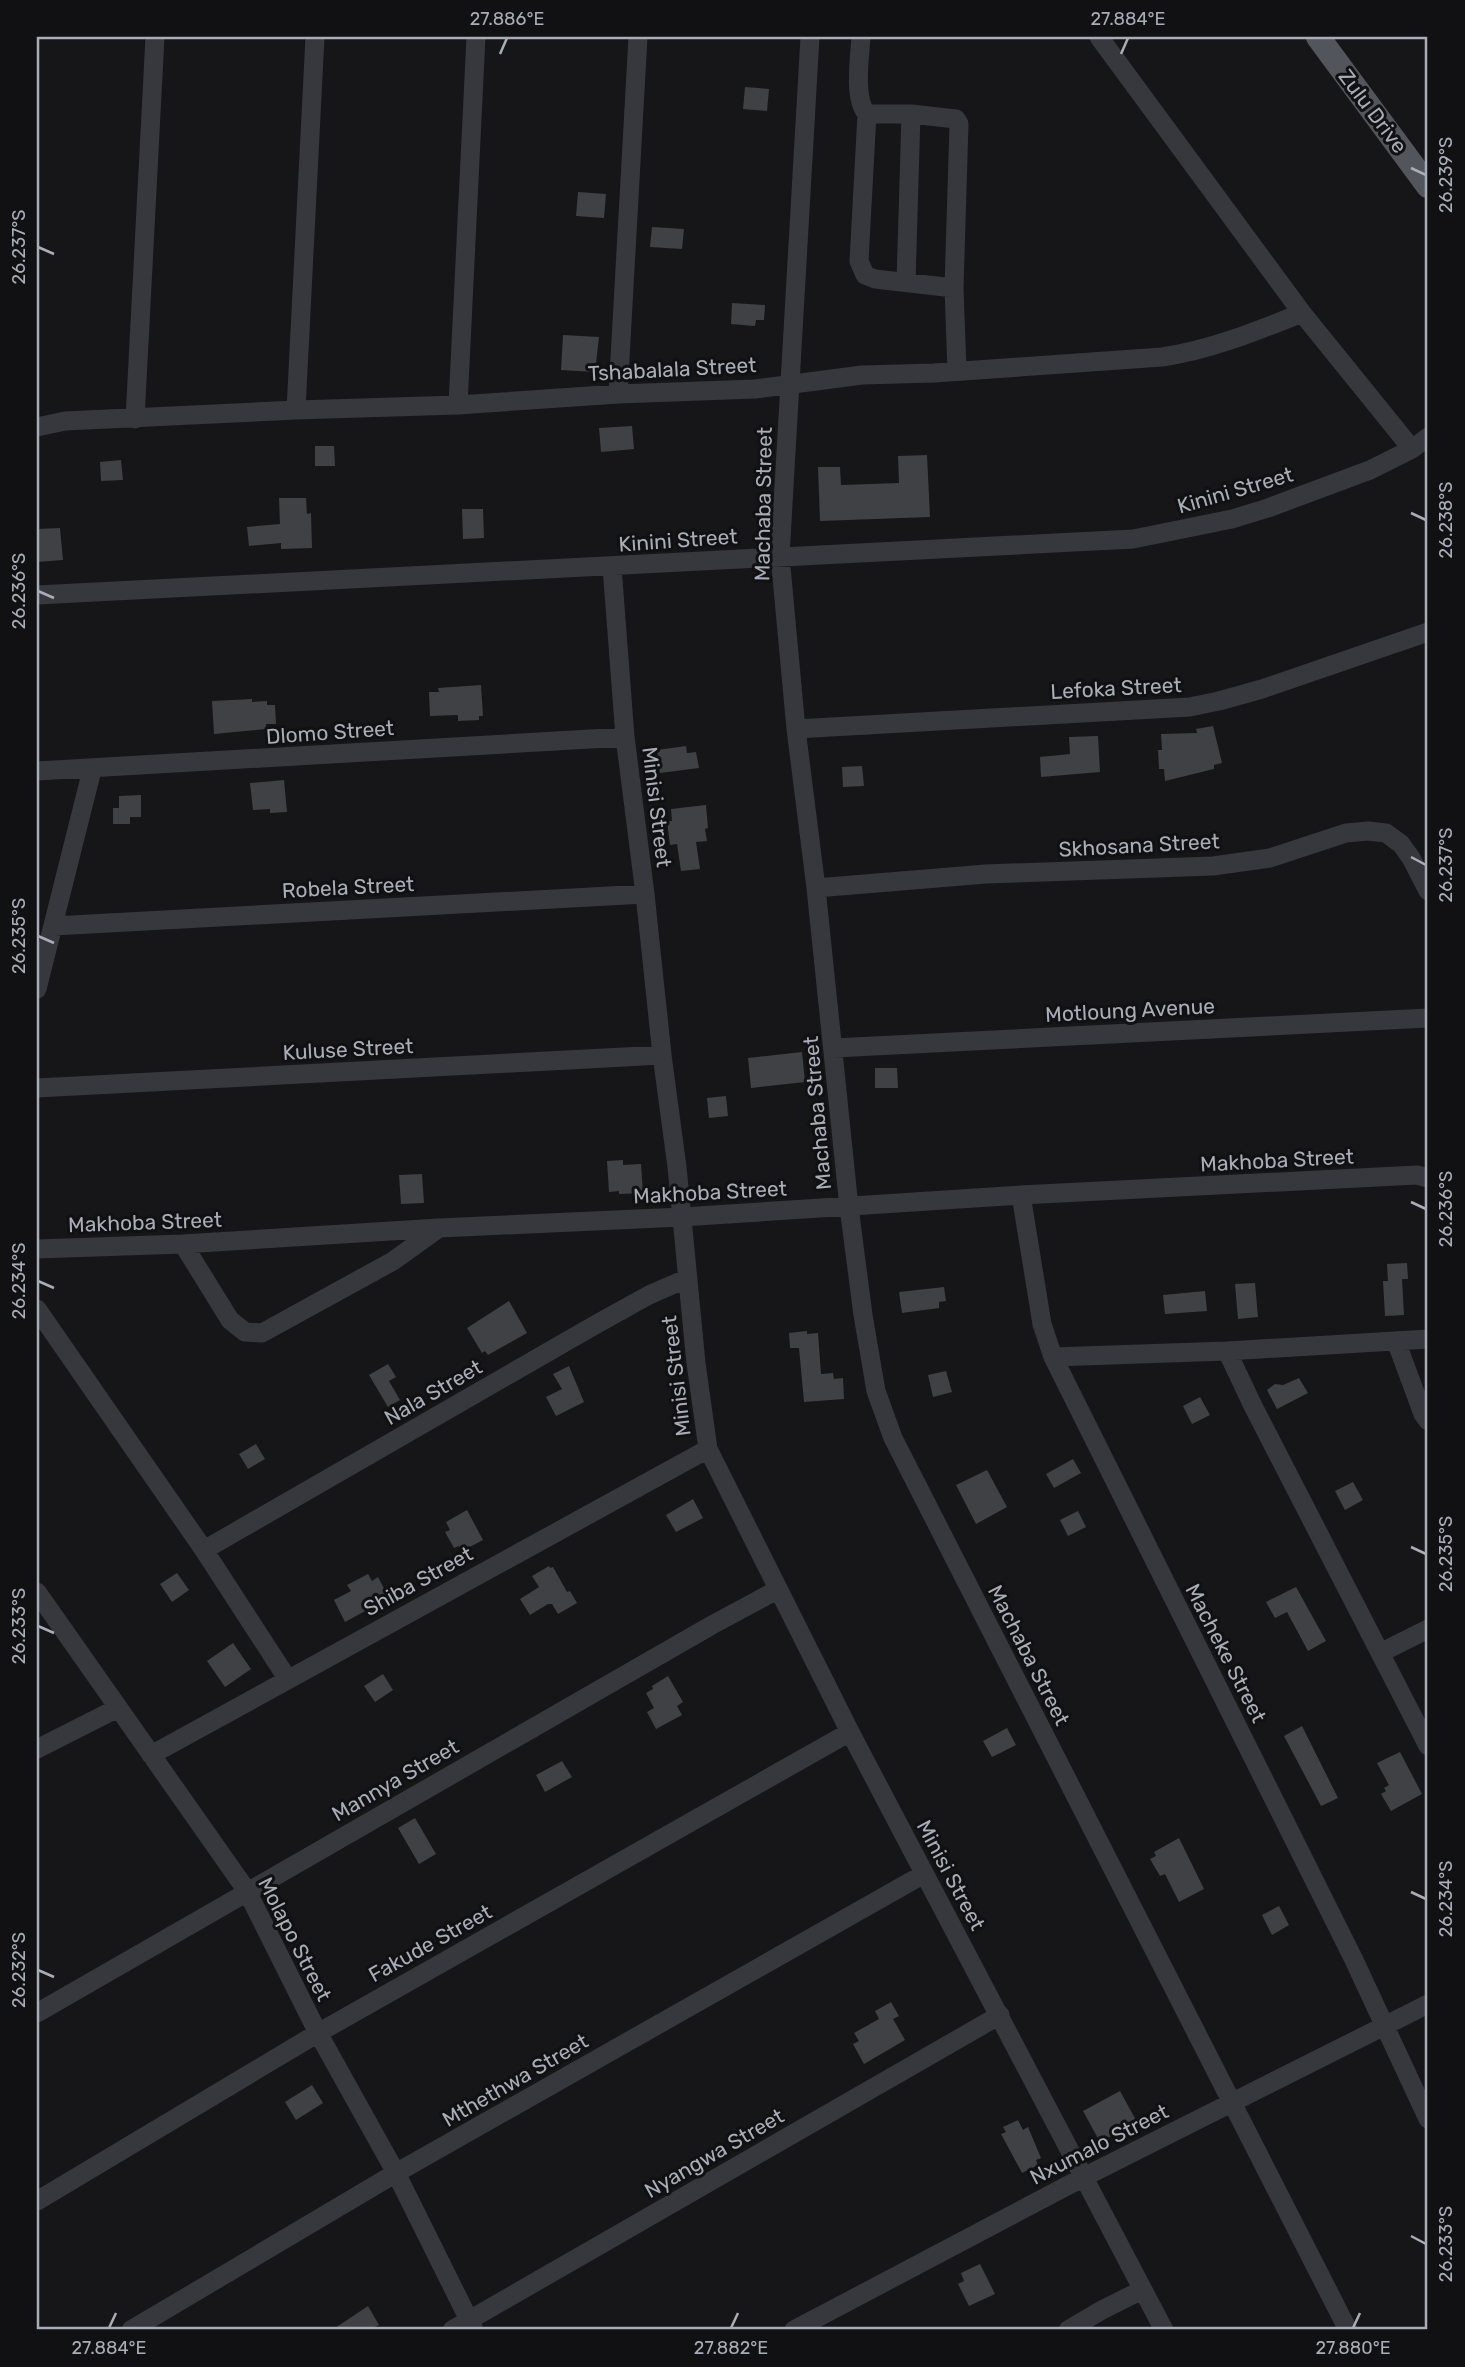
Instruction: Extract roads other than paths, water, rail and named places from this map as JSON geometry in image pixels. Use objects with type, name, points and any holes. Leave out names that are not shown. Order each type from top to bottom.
[{"type":"main road","name":"Zulu Drive","points":[[1318,37],[1428,186]]},
{"type":"street","points":[[135,419],[155,37]]},
{"type":"street","points":[[296,410],[315,37]]},
{"type":"street","points":[[458,405],[476,37]]},
{"type":"street","points":[[618,394],[638,37]]},
{"type":"street","name":"Machaba Street","points":[[810,37],[780,555],[796,729],[834,1048],[849,1207],[876,1391],[893,1438],[1348,2330]]},
{"type":"street","points":[[861,37],[859,99],[867,114],[956,118],[959,124],[954,288],[957,371]]},
{"type":"street","points":[[1099,37],[1302,313],[1412,449]]},
{"type":"street","points":[[867,114],[859,261],[865,275],[875,279],[954,288]]},
{"type":"street","points":[[905,282],[911,114]]},
{"type":"street","name":"Tshabalala Street","points":[[37,427],[65,421],[458,405],[744,389],[862,375],[1162,357],[1189,353],[1302,313]]},
{"type":"street","name":"Kinini Street","points":[[37,595],[1133,539],[1191,529],[1268,508],[1370,470],[1412,449],[1428,437]]},
{"type":"street","name":"Minisi Street","points":[[612,567],[625,737],[708,1449],[850,1732],[1164,2330]]},
{"type":"street","name":"Lefoka Street","points":[[796,729],[1190,707],[1262,689],[1428,632]]},
{"type":"street","name":"Dlomo Street","points":[[37,771],[92,770],[625,737]]},
{"type":"street","points":[[37,989],[92,770]]},
{"type":"street","name":"Skhosana Street","points":[[816,888],[986,874],[1213,866],[1270,858],[1346,833],[1368,831],[1386,832],[1401,844],[1428,891]]},
{"type":"street","name":"Robela Street","points":[[53,926],[645,894]]},
{"type":"street","name":"Motloung Avenue","points":[[834,1048],[1428,1018]]},
{"type":"street","name":"Kuluse Street","points":[[37,1088],[662,1055]]},
{"type":"street","name":"Makhoba Street","points":[[37,1249],[183,1244],[439,1228],[682,1217],[1021,1195],[1417,1175],[1428,1178]]},
{"type":"street","name":"Macheke Street","points":[[1021,1195],[1042,1324],[1053,1357],[1354,1961],[1428,2119]]},
{"type":"street","points":[[183,1244],[230,1320],[245,1332],[262,1333],[393,1261],[439,1228]]},
{"type":"street","name":"Nala Street","points":[[204,1550],[595,1325],[649,1295],[688,1278]]},
{"type":"street","points":[[37,1309],[204,1550],[287,1678]]},
{"type":"street","points":[[1053,1357],[1227,1351],[1428,1339]]},
{"type":"street","points":[[1396,1341],[1428,1421]]},
{"type":"street","points":[[1227,1351],[1428,1746]]},
{"type":"street","name":"Shiba Street","points":[[151,1755],[708,1449]]},
{"type":"street","name":"Mannya Street","points":[[37,2013],[777,1590]]},
{"type":"street","name":"Molapo Street","points":[[37,1592],[247,1891],[318,2033],[396,2174],[465,2327]]},
{"type":"street","points":[[1380,1653],[1428,1629]]},
{"type":"street","points":[[37,1749],[118,1708]]},
{"type":"street","name":"Fakude Street","points":[[37,2201],[318,2033],[850,1732]]},
{"type":"street","name":"Mthethwa Street","points":[[131,2330],[396,2174],[924,1874]]},
{"type":"street","name":"Nxumalo Street","points":[[794,2330],[1231,2101],[1428,2004]]},
{"type":"street","name":"Nyangwa Street","points":[[465,2327],[1000,2015]]},
{"type":"street","points":[[1068,2330],[1142,2290]]}]
